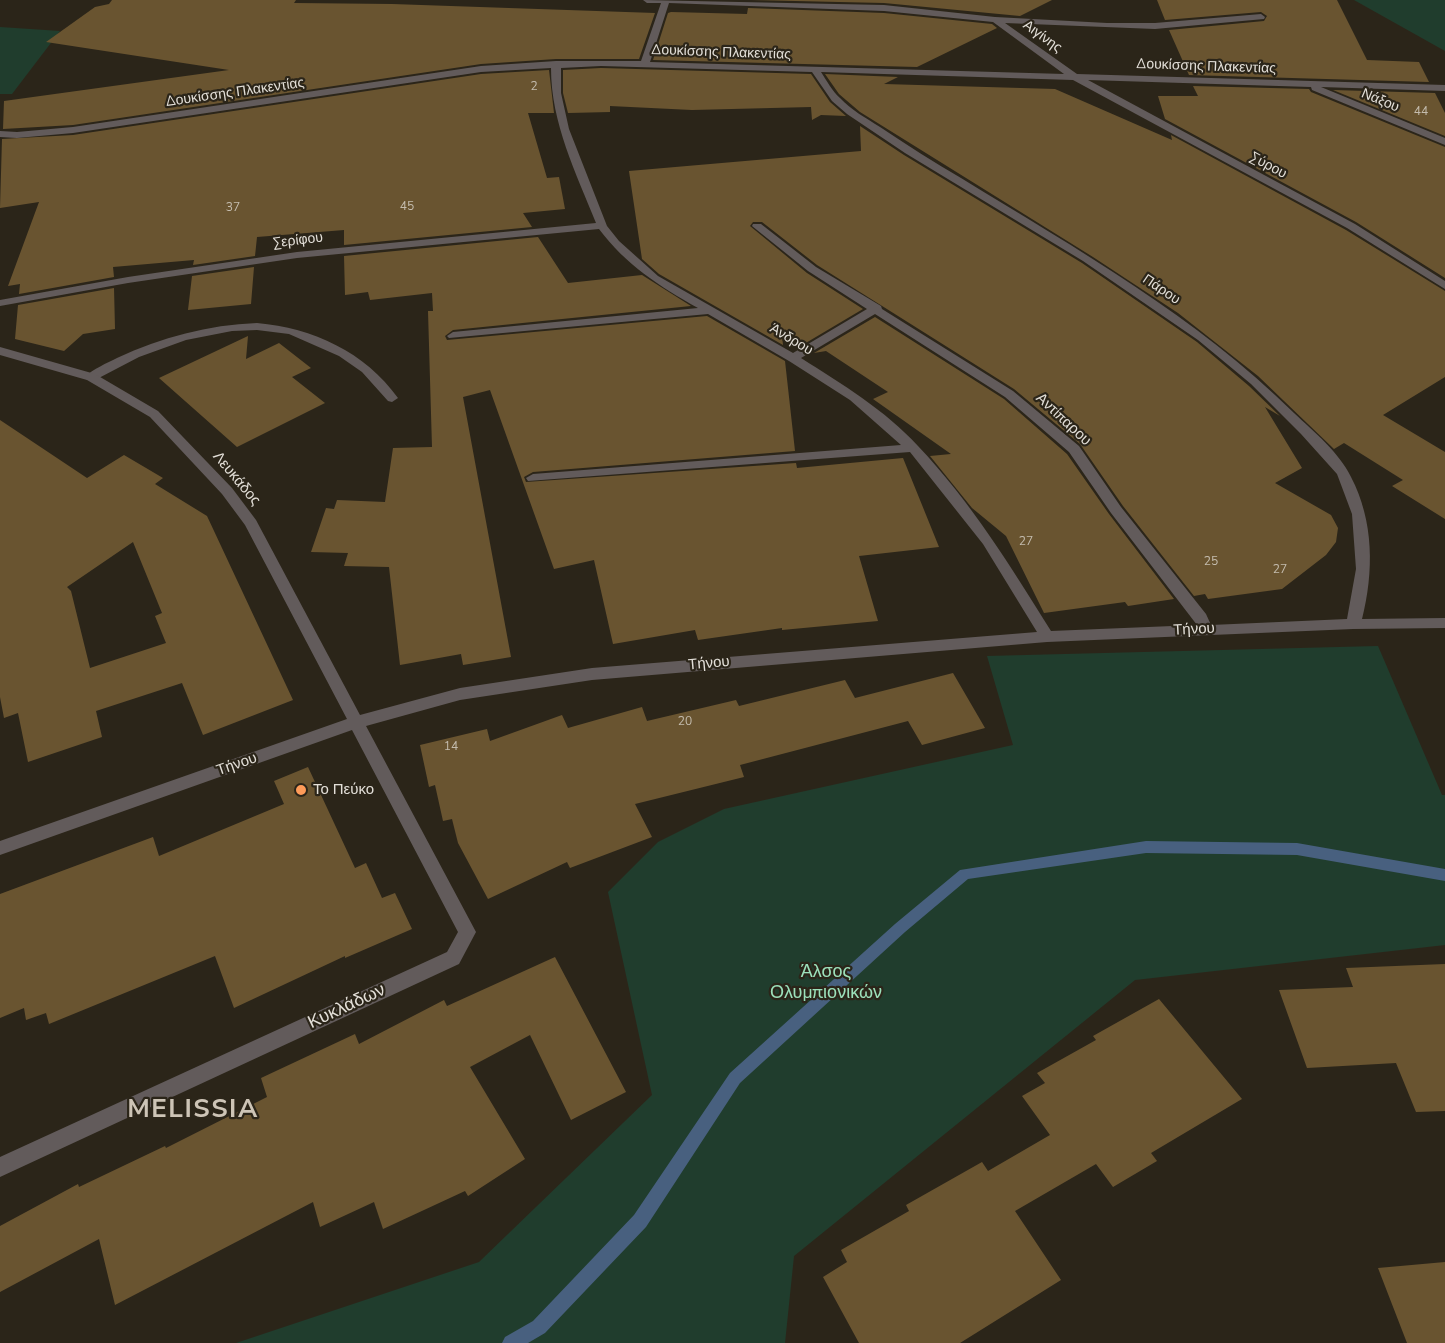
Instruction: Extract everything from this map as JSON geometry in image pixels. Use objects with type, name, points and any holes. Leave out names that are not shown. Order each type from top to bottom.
[{"type":"street","points":[[647,0],[884,8],[994,20],[1155,26],[1261,17]]},
{"type":"street","points":[[645,64],[666,0]]},
{"type":"street","name":"Αιγίνης","points":[[994,20],[1073,76]]},
{"type":"street","name":"Δουκίσσης Πλακεντίας","points":[[0,136],[73,130],[471,71],[556,64],[645,64],[1445,88]]},
{"type":"street","name":"Άνδρου","points":[[556,64],[556,93],[564,129],[602,226],[615,243],[654,278],[793,358],[854,397],[913,448],[988,541],[1047,637]]},
{"type":"street","name":"Πάρου","points":[[815,70],[835,99],[850,112],[1131,287],[1227,356],[1280,404],[1345,476],[1358,507],[1364,543],[1361,596],[1353,624]]},
{"type":"street","name":"Σύρου","points":[[1073,76],[1351,226],[1445,286]]},
{"type":"street","name":"Νάξου","points":[[1305,83],[1445,142]]},
{"type":"street","name":"Σερίφου","points":[[0,303],[128,280],[297,255],[602,226]]},
{"type":"street","name":"Αντίπαρου","points":[[757,226],[812,269],[877,308],[1009,394],[1074,449],[1116,510],[1201,618],[1206,630]]},
{"type":"street","points":[[793,358],[877,308]]},
{"type":"street","points":[[453,336],[711,310]]},
{"type":"street","points":[[91,377],[120,360],[161,343],[200,333],[249,327],[284,329],[345,353],[371,373],[392,398]]},
{"type":"street","name":"Λευκάδος","points":[[0,351],[91,377],[154,414],[227,491],[251,523],[357,722]]},
{"type":"street","points":[[533,478],[913,448]]},
{"type":"street","name":"Τήνου","points":[[0,849],[357,722],[460,694],[592,674],[1047,637],[1353,624],[1445,623]]},
{"type":"street","name":"Κυκλάδων","points":[[0,1167],[453,958],[467,932],[357,722]]},
{"type":"green space","points":[[1354,0],[1445,0],[1445,51]]},
{"type":"green space","points":[[0,27],[60,31],[12,94],[0,94]]},
{"type":"green space","name":"Άλσος Ολυμπιονικών","points":[[1378,646],[1442,795],[1445,795],[1445,945],[1135,980],[794,1256],[785,1343],[236,1343],[479,1262],[652,1095],[608,892],[658,842],[724,809],[1013,745],[987,656]]},
{"type":"building","points":[[112,0],[296,0],[294,3],[655,13],[639,59],[556,59],[481,64],[73,125],[3,129],[4,101],[229,70],[46,42],[95,7],[109,4]]},
{"type":"building","points":[[751,0],[1052,0],[1020,16],[884,3]]},
{"type":"building","points":[[1157,0],[1337,0],[1367,60],[1419,62],[1429,82],[1189,75],[1169,30],[1264,21],[1267,16],[1261,12],[1165,20]]},
{"type":"building","points":[[748,8],[884,13],[992,24],[997,28],[917,67],[653,60],[668,13],[747,14]]},
{"type":"building","points":[[601,68],[811,74],[830,102],[846,116],[821,115],[812,120],[811,107],[692,110],[610,106],[610,112],[568,113],[563,93],[563,70]]},
{"type":"building","points":[[549,70],[554,113],[528,113],[547,178],[559,177],[565,209],[523,213],[532,227],[344,245],[344,230],[257,237],[255,256],[193,265],[194,260],[113,267],[114,277],[19,294],[20,284],[8,286],[39,202],[0,208],[2,139],[73,135],[481,74]]},
{"type":"building","points":[[825,74],[898,77],[884,84],[1055,89],[1172,140],[1171,135],[1346,230],[1445,291],[1445,377],[1383,415],[1445,452],[1445,519],[1392,486],[1403,480],[1344,443],[1334,449],[1258,376],[1178,313],[1093,257],[860,112],[839,94]]},
{"type":"building","points":[[1193,86],[1309,89],[1311,92],[1445,147],[1445,278],[1356,222],[1165,119],[1158,96],[1198,96]]},
{"type":"building","points":[[1333,90],[1435,93],[1445,113],[1445,136]]},
{"type":"building","points":[[860,126],[1082,263],[1197,342],[1249,386],[1280,416],[1265,407],[1302,468],[1275,483],[1331,515],[1338,528],[1336,542],[1326,555],[1282,589],[1208,599],[1205,594],[1194,596],[1123,506],[1080,444],[1014,389],[817,265],[762,222],[753,222],[750,226],[807,273],[863,309],[799,347],[782,335],[783,345],[659,274],[642,259],[629,171],[861,151]]},
{"type":"building","points":[[538,237],[568,283],[642,275],[691,306],[453,330],[445,336],[447,340],[707,316],[785,361],[795,451],[533,472],[524,477],[526,482],[796,463],[797,468],[903,458],[939,547],[859,556],[878,621],[782,630],[782,628],[698,640],[695,630],[613,644],[594,560],[554,569],[490,390],[463,397],[511,657],[463,665],[461,654],[400,665],[389,567],[344,566],[348,553],[311,552],[326,508],[334,509],[337,500],[385,502],[393,448],[432,447],[428,311],[433,311],[432,293],[370,300],[368,292],[345,295],[344,256]]},
{"type":"building","points":[[254,267],[251,304],[188,310],[192,276]]},
{"type":"building","points":[[114,288],[115,329],[83,334],[64,351],[15,339],[18,305]]},
{"type":"building","points":[[875,317],[1004,399],[1067,454],[1109,514],[1174,599],[1128,606],[1125,602],[1044,613],[1006,536],[972,508],[930,456],[951,454],[873,399],[888,392],[826,351],[814,353]]},
{"type":"building","points":[[248,336],[246,359],[279,343],[311,368],[292,377],[325,403],[237,447],[159,378]]},
{"type":"building","points":[[0,420],[87,478],[124,455],[163,478],[155,484],[207,516],[293,700],[203,735],[182,683],[96,711],[102,737],[28,762],[18,713],[4,718],[0,697]],"holes":[[[133,542],[162,613],[155,616],[166,643],[90,668],[71,591],[67,587]]]},
{"type":"building","points":[[953,673],[985,728],[922,745],[908,721],[740,765],[744,777],[635,804],[652,837],[570,868],[567,862],[488,899],[458,843],[452,819],[443,821],[435,785],[429,787],[420,745],[487,729],[490,741],[562,715],[568,728],[642,707],[647,721],[736,700],[739,706],[845,680],[855,698]]},
{"type":"building","points":[[308,767],[355,868],[366,863],[382,898],[395,893],[412,929],[345,958],[345,956],[234,1008],[215,956],[49,1024],[46,1013],[26,1020],[24,1008],[0,1018],[0,894],[153,837],[159,856],[284,804],[274,781]]},
{"type":"building","points":[[555,957],[626,1092],[571,1120],[530,1035],[470,1067],[525,1159],[468,1196],[465,1191],[383,1229],[374,1202],[320,1227],[313,1202],[115,1305],[99,1239],[0,1292],[0,1226],[78,1184],[79,1187],[165,1146],[166,1148],[267,1097],[261,1078],[355,1034],[359,1044],[444,1000],[447,1006]]},
{"type":"building","points":[[1445,964],[1445,1111],[1416,1112],[1396,1063],[1307,1068],[1279,990],[1353,987],[1346,968]]},
{"type":"building","points":[[1159,999],[1242,1099],[1151,1153],[1157,1161],[1113,1187],[1096,1164],[1015,1211],[1061,1280],[960,1343],[859,1343],[823,1277],[847,1262],[841,1250],[909,1211],[906,1205],[982,1162],[988,1171],[1050,1135],[1022,1096],[1045,1083],[1037,1073],[1096,1040],[1093,1036]]},
{"type":"building","points":[[1445,1262],[1445,1343],[1407,1343],[1378,1268]]},
{"type":"waterway","points":[[511,1343],[539,1327],[640,1221],[735,1078],[900,928],[965,874],[1146,847],[1297,849],[1445,875]]},
{"type":"place","name":"Το Πεύκο","points":[[301,790]]},
{"type":"district","name":"MELISSIA","points":[[193,1111]]}]
